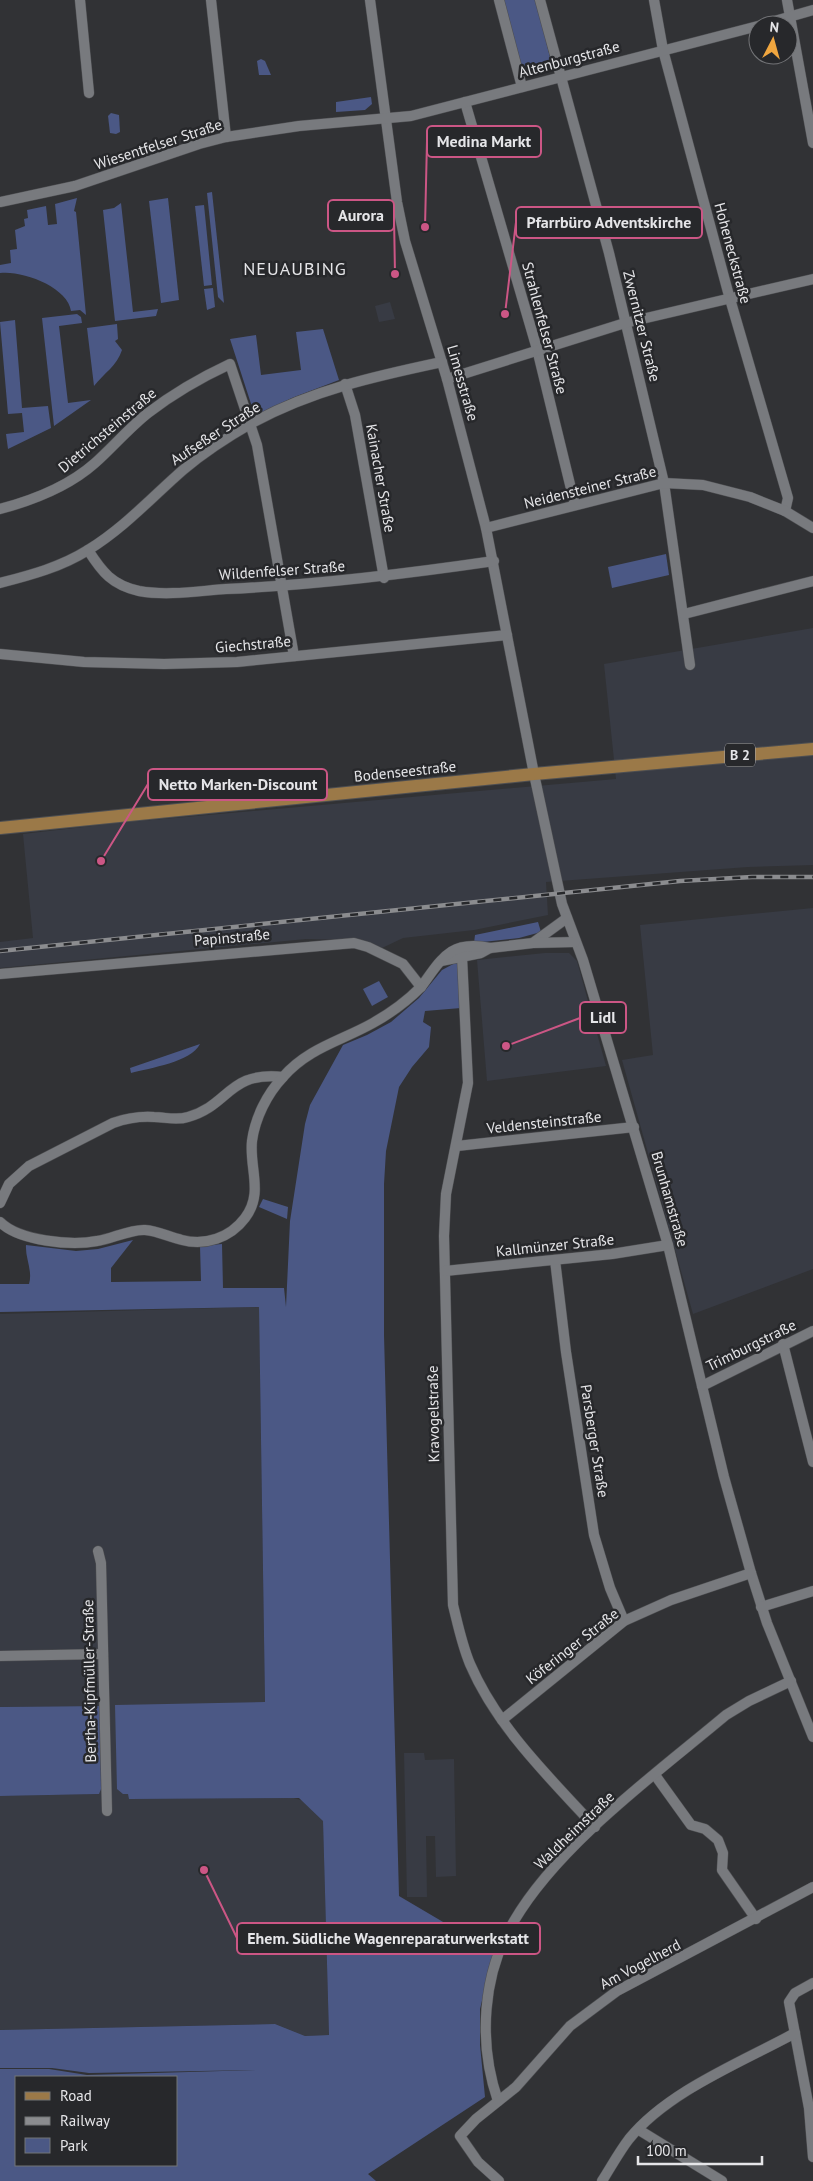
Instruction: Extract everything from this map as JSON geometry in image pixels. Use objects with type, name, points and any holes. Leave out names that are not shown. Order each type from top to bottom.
[{"type":"main road","name":"Bodenseestraße","points":[[0,828],[534,774],[813,749]]},
{"type":"street","points":[[80,0],[89,92]]},
{"type":"street","points":[[210,0],[226,137]]},
{"type":"street","name":"Limesstraße","points":[[370,0],[397,202],[405,241],[447,379],[494,561],[534,774]]},
{"type":"street","points":[[499,0],[522,87]]},
{"type":"street","name":"Zwernitzer Straße","points":[[540,0],[609,253],[664,483],[690,665]]},
{"type":"street","name":"Hoheneckstraße","points":[[654,0],[663,50],[729,298],[788,498],[785,511]]},
{"type":"street","points":[[787,0],[791,15]]},
{"type":"street","name":"Altenburgstraße","points":[[797,15],[813,10]]},
{"type":"street","name":"Altenburgstraße","points":[[387,118],[411,116],[748,28]]},
{"type":"street","points":[[798,57],[813,143]]},
{"type":"street","name":"Strahlenfelser Straße","points":[[465,102],[537,349],[575,505]]},
{"type":"street","name":"Wiesentfelser Straße","points":[[0,202],[75,186],[199,144],[226,137],[299,126],[387,118]]},
{"type":"street","points":[[447,379],[625,322],[813,279]]},
{"type":"street","name":"Aufseßer Straße","points":[[0,583],[42,572],[88,550],[132,518],[185,468],[251,424],[296,402],[345,384],[442,362]]},
{"type":"street","name":"Dietrichsteinstraße","points":[[0,510],[27,502],[63,486],[94,465],[154,409],[192,382],[230,364],[251,424]]},
{"type":"street","name":"Kainacher Straße","points":[[345,384],[355,415],[384,578]]},
{"type":"street","points":[[251,424],[283,587],[294,656]]},
{"type":"street","name":"Neidensteiner Straße","points":[[486,528],[664,483],[703,485],[750,497],[785,511],[813,528]]},
{"type":"street","name":"Wildenfelser Straße","points":[[88,550],[104,575],[138,590],[161,592],[283,587],[384,578],[494,561]]},
{"type":"street","points":[[684,614],[813,581]]},
{"type":"street","name":"Giechstraße","points":[[0,654],[84,662],[164,664],[237,662],[507,635]]},
{"type":"street","name":"Brunhamstraße","points":[[534,774],[567,918],[583,960],[668,1245],[724,1477],[751,1574],[761,1607],[813,1737]]},
{"type":"street","points":[[533,943],[567,918]]},
{"type":"street","points":[[439,962],[490,948],[533,943],[575,942]]},
{"type":"street","name":"Papinstraße","points":[[0,974],[354,943],[368,947],[404,964],[421,987]]},
{"type":"street","points":[[0,1222],[6,1228],[19,1234],[76,1243],[96,1242],[144,1230],[200,1243],[223,1237],[245,1218],[254,1202],[256,1183],[252,1142],[262,1109],[283,1076],[308,1054],[373,1023],[408,1001],[421,987],[446,953],[453,950],[481,946],[490,948]]},
{"type":"street","name":"Kravogelstraße","points":[[462,957],[468,1083],[446,1194],[444,1236],[453,1605],[470,1664],[502,1720],[550,1778],[595,1827]]},
{"type":"street","points":[[0,1203],[9,1184],[28,1166],[113,1123],[140,1116],[185,1118],[198,1114],[215,1103],[236,1085],[247,1079],[259,1076],[283,1076]]},
{"type":"street","name":"Veldensteinstraße","points":[[457,1146],[634,1127]]},
{"type":"street","name":"Kallmünzer Straße","points":[[445,1272],[668,1245]]},
{"type":"street","name":"Parsberger Straße","points":[[555,1260],[566,1352],[594,1535],[610,1588],[624,1622]]},
{"type":"street","name":"Trimburgstraße","points":[[702,1386],[783,1344],[813,1331]]},
{"type":"street","points":[[783,1344],[813,1462]]},
{"type":"street","name":"Bertha-Kipfmüller-Straße","points":[[98,1551],[101,1563],[107,1811]]},
{"type":"street","name":"Köferinger Straße","points":[[502,1720],[624,1622],[671,1600],[751,1574]]},
{"type":"street","points":[[761,1607],[813,1591]]},
{"type":"street","points":[[0,1656],[103,1654]]},
{"type":"street","name":"Waldheimstraße","points":[[498,2101],[492,2084],[485,2044],[491,1980],[513,1922],[524,1905],[554,1868],[595,1827],[726,1715],[749,1701],[791,1681]]},
{"type":"street","points":[[655,1775],[691,1825],[704,1829],[718,1840],[723,1853],[722,1870],[756,1919]]},
{"type":"street","name":"Am Vogelherd","points":[[499,2181],[478,2162],[460,2136],[516,2087],[570,2026],[617,1991],[756,1919],[813,1887]]},
{"type":"street","points":[[813,1983],[796,1993],[789,2002],[809,2108],[813,2157]]},
{"type":"street","points":[[602,2181],[630,2139],[666,2106],[690,2090],[796,2033]]},
{"type":"street","points":[[639,2130],[722,2181]]},
{"type":"shaded area","points":[[390,302],[395,319],[379,322],[375,306]]},
{"type":"shaded area","points":[[813,628],[813,865],[748,867],[546,882],[548,915],[474,930],[403,938],[382,948],[354,940],[306,939],[0,968],[0,942],[33,938],[23,834],[118,823],[616,779],[604,664]]},
{"type":"shaded area","points":[[813,908],[813,1269],[693,1314],[622,1060],[653,1055],[640,925]]},
{"type":"shaded area","points":[[545,953],[569,953],[577,961],[606,1066],[487,1081],[477,960]]},
{"type":"shaded area","points":[[259,1307],[265,1702],[129,1794],[129,1799],[294,1798],[304,1801],[320,1816],[323,1821],[329,2035],[305,2036],[275,2024],[0,2030],[0,1796],[99,1794],[100,1706],[0,1707],[0,1314]]},
{"type":"shaded area","points":[[404,1753],[424,1753],[425,1760],[454,1759],[456,1876],[436,1877],[435,1836],[426,1836],[427,1897],[407,1897]]},
{"type":"green space","points":[[504,0],[536,0],[553,69],[526,76],[523,73]]},
{"type":"green space","points":[[261,59],[265,61],[271,75],[259,75],[257,61]]},
{"type":"green space","points":[[371,97],[372,104],[365,110],[336,112],[336,102]]},
{"type":"green space","points":[[111,113],[119,115],[120,132],[116,134],[110,133],[108,116]]},
{"type":"green space","points":[[212,192],[224,303],[218,297],[207,193]]},
{"type":"green space","points":[[77,198],[74,211],[76,212],[86,315],[80,310],[71,311],[68,302],[62,295],[43,282],[20,274],[0,273],[0,265],[11,263],[10,250],[17,249],[15,230],[25,226],[24,219],[28,218],[27,210],[46,206],[48,225],[57,224],[55,204]]},
{"type":"green space","points":[[168,198],[179,300],[161,303],[149,201]]},
{"type":"green space","points":[[121,203],[133,312],[158,309],[156,316],[115,321],[103,210],[114,208]]},
{"type":"green space","points":[[204,205],[212,285],[204,286],[195,206]]},
{"type":"green space","points":[[213,288],[215,307],[207,310],[204,289]]},
{"type":"green space","points":[[77,314],[81,317],[82,323],[59,326],[68,403],[91,400],[54,426],[42,318]]},
{"type":"green space","points":[[15,320],[22,408],[48,406],[51,428],[8,449],[6,434],[24,432],[22,413],[8,414],[0,322]]},
{"type":"green space","points":[[117,324],[118,339],[115,341],[122,350],[120,356],[94,386],[87,328]]},
{"type":"green space","points":[[323,329],[339,380],[292,398],[261,413],[254,413],[230,339],[256,335],[261,375],[301,370],[296,332]]},
{"type":"green space","points":[[666,554],[669,575],[612,588],[608,567]]},
{"type":"green space","points":[[538,922],[541,932],[519,938],[474,943],[475,935]]},
{"type":"green space","points":[[457,962],[461,1008],[425,1011],[423,1022],[431,1027],[429,1047],[412,1067],[399,1087],[386,1151],[384,1184],[384,1335],[399,1896],[494,1952],[480,2009],[480,2045],[485,2097],[368,2174],[376,2181],[0,2181],[0,2069],[49,2069],[87,2075],[257,2070],[89,2073],[52,2068],[0,2068],[0,2030],[275,2024],[305,2036],[329,2035],[323,1821],[299,1798],[129,1799],[128,1794],[123,1794],[117,1789],[115,1705],[265,1702],[259,1307],[0,1312],[0,1284],[29,1284],[30,1274],[26,1245],[76,1251],[98,1249],[133,1240],[111,1268],[111,1282],[201,1281],[200,1246],[222,1244],[223,1288],[284,1288],[286,1307],[290,1221],[305,1124],[310,1105],[343,1045],[391,1022],[419,998],[442,970]]},
{"type":"green space","points":[[379,981],[388,997],[372,1006],[363,989]]},
{"type":"green space","points":[[200,1044],[195,1050],[179,1060],[131,1073],[130,1068]]},
{"type":"green space","points":[[263,1199],[288,1207],[287,1219],[259,1207]]},
{"type":"green space","points":[[100,1706],[101,1789],[99,1794],[0,1796],[0,1707]]},
{"type":"railway","points":[[0,951],[680,881],[752,877],[813,877]]},
{"type":"place","name":"Medina Markt","points":[[425,227]]},
{"type":"place","name":"Aurora","points":[[395,274]]},
{"type":"place","name":"Pfarrbüro Adventskirche","points":[[505,314]]},
{"type":"place","name":"Netto Marken-Discount","points":[[101,861]]},
{"type":"place","name":"Lidl","points":[[506,1046]]},
{"type":"place","name":"Ehem. Südliche Wagenreparaturwerkstatt","points":[[204,1870]]},
{"type":"district","name":"NEUAUBING","points":[[295,268]]}]
